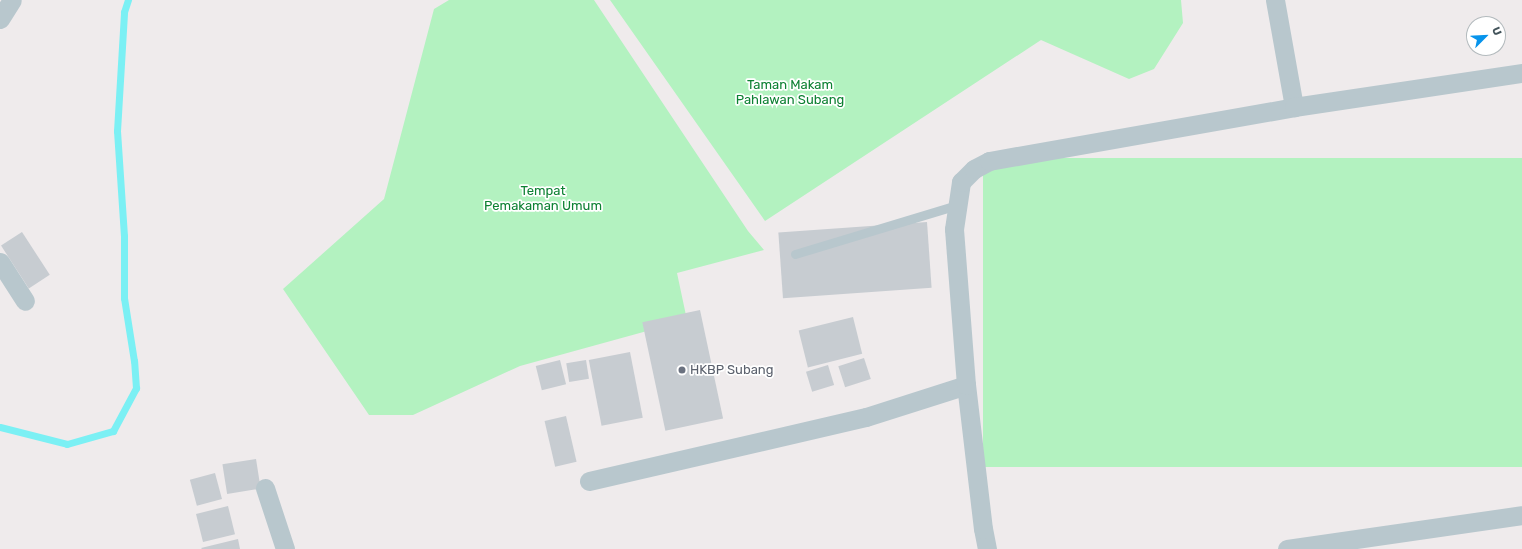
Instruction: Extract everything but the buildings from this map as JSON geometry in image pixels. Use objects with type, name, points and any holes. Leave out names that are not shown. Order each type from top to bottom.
[{"type":"street","points":[[0,19],[12,0]]},
{"type":"street","points":[[1275,0],[1294,107]]},
{"type":"street","points":[[987,549],[983,529],[966,385],[954,229],[961,182],[974,169],[989,161],[1294,107],[1522,73]]},
{"type":"street","points":[[0,262],[25,301]]},
{"type":"street","points":[[589,482],[866,417],[966,385]]},
{"type":"street","points":[[264,488],[285,549]]},
{"type":"street","points":[[1287,549],[1522,515]]},
{"type":"lane","points":[[795,254],[957,205]]},
{"type":"green space","name":"Tempat Pemakaman Umum","points":[[449,0],[594,0],[748,231],[764,250],[677,273],[687,320],[520,366],[413,415],[369,415],[283,289],[384,199],[434,9]]},
{"type":"green space","name":"Taman Makam Pahlawan Subang","points":[[610,0],[1181,0],[1183,23],[1154,69],[1129,79],[1041,40],[765,221]]},
{"type":"green space","points":[[983,158],[1522,158],[1522,467],[983,467]]},
{"type":"waterway","points":[[0,427],[67,444],[113,431],[136,388],[134,361],[124,298],[124,236],[117,131],[124,12],[128,0]]},
{"type":"place","name":"HKBP Subang","points":[[682,370]]}]
